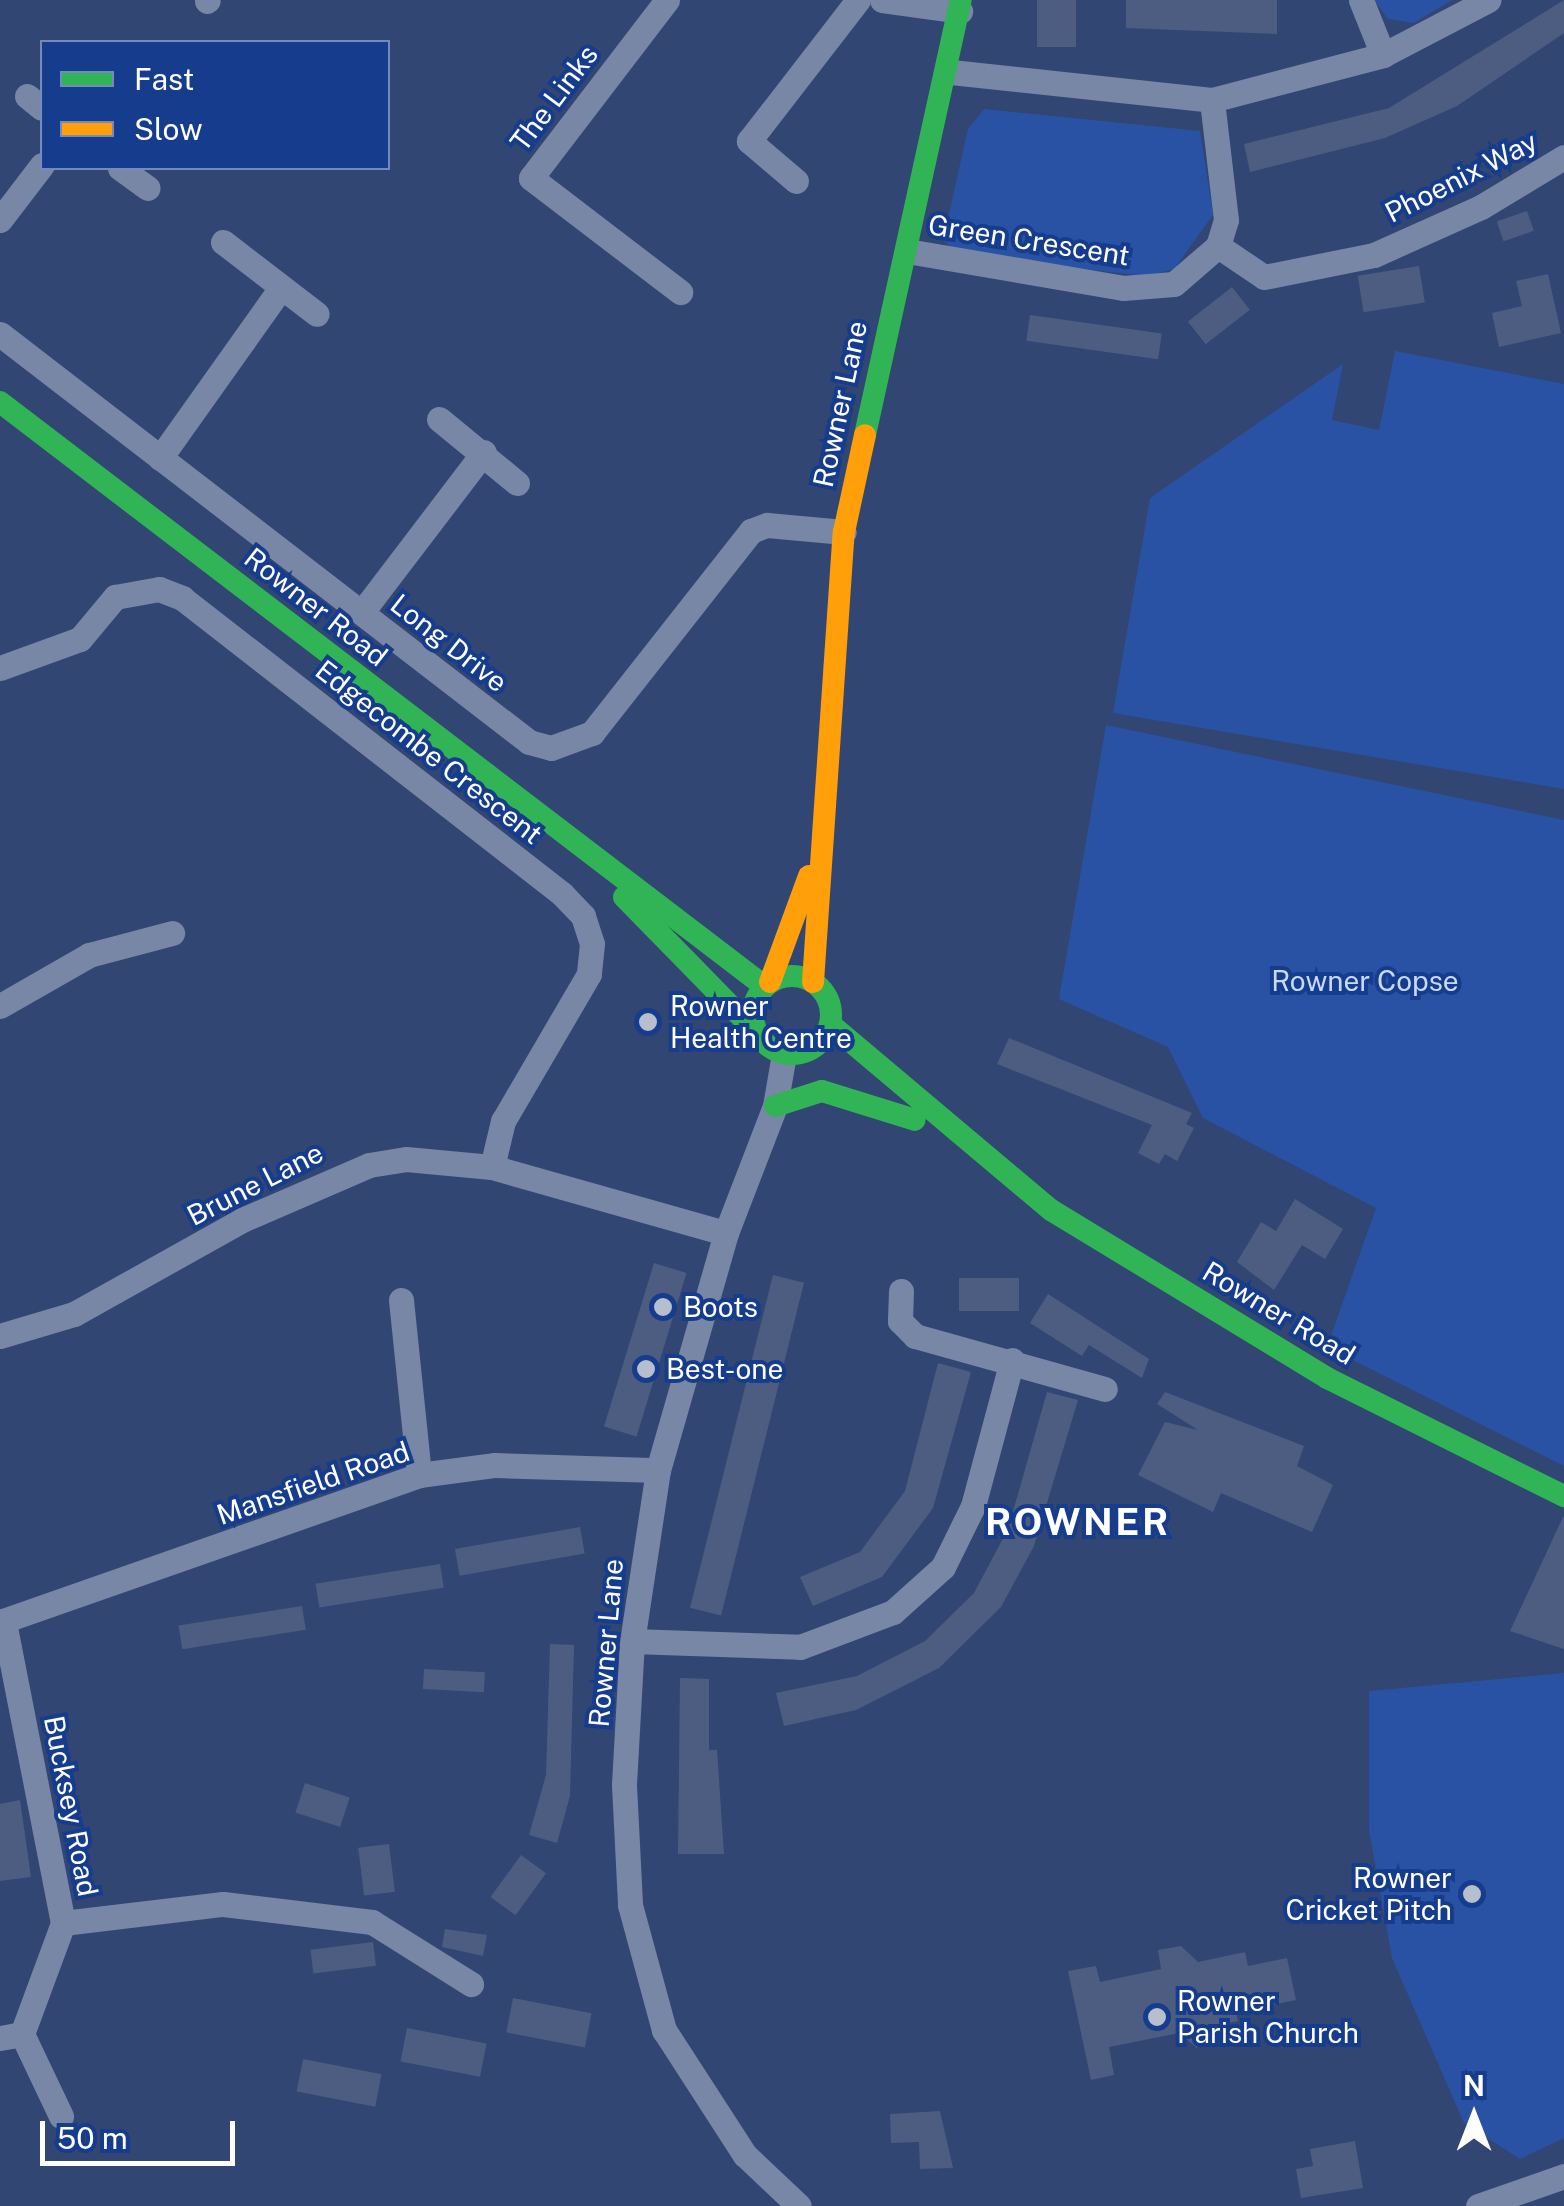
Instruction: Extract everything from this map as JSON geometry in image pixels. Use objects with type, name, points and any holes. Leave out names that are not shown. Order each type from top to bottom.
[{"type":"main road","name":"Rowner Lane","points":[[814,982],[844,532],[951,72],[960,6]]},
{"type":"main road","name":"Rowner Road","points":[[0,402],[594,862],[767,984]]},
{"type":"main road","name":"Rowner Lane","points":[[767,984],[826,828]]},
{"type":"main road","name":"Rowner Road","points":[[594,862],[756,1031]]},
{"type":"main road","points":[[667,910],[750,941],[785,939]]},
{"type":"main road","points":[[792,975],[814,982],[828,1000],[830,1024],[816,1046],[784,1054],[756,1031],[753,1008],[767,984],[792,975]]},
{"type":"main road","name":"Rowner Road","points":[[830,1024],[978,1156],[1050,1210],[1330,1380],[1564,1496]]},
{"type":"main road","name":"Rowner Road","points":[[816,1046],[915,1120],[978,1156]]},
{"type":"main road","points":[[775,1106],[822,1090],[915,1120]]},
{"type":"street","name":"The Links","points":[[667,0],[531,178],[680,292]]},
{"type":"street","points":[[796,181],[749,141],[858,0]]},
{"type":"street","points":[[882,0],[960,6]]},
{"type":"street","points":[[1361,0],[1383,55]]},
{"type":"street","points":[[951,72],[1212,100],[1383,55],[1488,0]]},
{"type":"street","points":[[1212,100],[1226,185],[1218,246]]},
{"type":"street","name":"Phoenix Way","points":[[1218,246],[1264,277],[1374,255],[1482,207],[1564,157]]},
{"type":"street","points":[[0,220],[40,169]]},
{"type":"street","points":[[123,170],[148,188]]},
{"type":"street","points":[[223,242],[317,314]]},
{"type":"street","name":"Green Crescent","points":[[907,251],[1123,288],[1174,284],[1218,246]]},
{"type":"street","points":[[160,458],[280,289]]},
{"type":"street","name":"Long Drive","points":[[0,334],[528,742],[573,746],[592,733],[751,531],[767,525],[844,532]]},
{"type":"street","points":[[439,419],[484,452],[517,483]]},
{"type":"street","points":[[362,612],[484,452]]},
{"type":"street","name":"Edgecombe Crescent","points":[[0,668],[80,639],[124,593],[171,593],[562,894],[582,916],[592,944],[589,974],[504,1122],[492,1167]]},
{"type":"street","points":[[0,1006],[88,955],[172,933]]},
{"type":"street","name":"Rowner Lane","points":[[784,1054],[775,1106],[726,1233],[658,1470],[632,1641],[626,1860],[641,1962],[664,2030],[745,2156],[799,2206]]},
{"type":"street","name":"Brune Lane","points":[[3,1328],[74,1314],[329,1176],[406,1159],[492,1167],[726,1233]]},
{"type":"street","points":[[901,1291],[900,1321],[916,1336],[1105,1389]]},
{"type":"street","points":[[400,1300],[419,1475]]},
{"type":"street","points":[[632,1641],[800,1647],[892,1612],[943,1567],[972,1506],[1012,1360]]},
{"type":"street","name":"Mansfield Road","points":[[2,1622],[419,1475],[528,1464],[658,1470]]},
{"type":"street","name":"Bucksey Road","points":[[2,1622],[63,1923],[11,2036]]},
{"type":"street","points":[[63,1923],[224,1904],[372,1922],[470,1984]]},
{"type":"street","points":[[11,2036],[61,2116]]},
{"type":"street","points":[[1478,2206],[1520,2201],[1564,2176]]},
{"type":"green space","points":[[1374,0],[1452,0],[1414,23],[1388,19]]},
{"type":"green space","points":[[984,109],[1200,131],[1213,215],[1174,269],[1146,276],[960,255],[943,240],[968,129]]},
{"type":"green space","points":[[1395,351],[1564,384],[1564,789],[1113,713],[1150,498],[1343,364],[1332,420],[1379,430]]},
{"type":"green space","name":"Rowner Copse","points":[[1106,725],[1564,820],[1564,1466],[1327,1347],[1376,1208],[1203,1118],[1168,1047],[1059,999]]},
{"type":"green space","name":"Rowner Cricket Pitch","points":[[1564,1673],[1564,2138],[1520,2159],[1464,2123],[1392,1958],[1369,1830],[1369,1691]]},
{"type":"building","points":[[1037,0],[1076,0],[1076,47],[1037,47]]},
{"type":"building","points":[[1126,0],[1277,0],[1277,34],[1126,28]]},
{"type":"building","points":[[1564,0],[1564,33],[1457,106],[1385,138],[1250,172],[1244,144],[1389,108]]},
{"type":"building","points":[[1527,211],[1534,231],[1504,241],[1497,221]]},
{"type":"building","points":[[1419,266],[1425,303],[1364,312],[1358,276]]},
{"type":"building","points":[[1548,274],[1561,333],[1499,347],[1492,313],[1522,306],[1516,281]]},
{"type":"building","points":[[1232,287],[1250,310],[1206,344],[1188,321]]},
{"type":"building","points":[[1030,315],[1162,334],[1158,359],[1026,341]]},
{"type":"building","points":[[1009,1038],[1192,1113],[1186,1124],[1194,1128],[1177,1161],[1165,1154],[1159,1164],[1138,1153],[1152,1125],[997,1064]]},
{"type":"building","points":[[1295,1199],[1343,1229],[1325,1259],[1302,1245],[1274,1290],[1237,1262],[1261,1222],[1276,1231]]},
{"type":"building","points":[[654,1263],[687,1273],[637,1436],[604,1427]]},
{"type":"building","points":[[773,1275],[804,1283],[721,1616],[690,1608]]},
{"type":"building","points":[[959,1278],[1019,1278],[1019,1311],[959,1311]]},
{"type":"building","points":[[1048,1294],[1149,1359],[1142,1378],[1089,1345],[1082,1356],[1030,1323]]},
{"type":"building","points":[[938,1363],[971,1372],[933,1508],[882,1577],[813,1606],[800,1577],[860,1552],[905,1491]]},
{"type":"building","points":[[1047,1392],[1078,1400],[1034,1546],[1001,1607],[939,1668],[856,1710],[784,1726],[776,1693],[857,1676],[925,1641],[974,1593],[1008,1529]]},
{"type":"building","points":[[1165,1392],[1304,1446],[1297,1466],[1333,1485],[1312,1532],[1221,1493],[1213,1512],[1138,1475],[1165,1422],[1198,1430],[1157,1404]]},
{"type":"building","points":[[1564,1517],[1564,1649],[1510,1631]]},
{"type":"building","points":[[580,1527],[585,1554],[460,1576],[455,1549]]},
{"type":"building","points":[[440,1564],[444,1588],[319,1607],[316,1584]]},
{"type":"building","points":[[302,1606],[306,1630],[182,1649],[179,1626]]},
{"type":"building","points":[[550,1644],[574,1645],[570,1796],[557,1843],[529,1835],[546,1775]]},
{"type":"building","points":[[424,1669],[485,1672],[484,1692],[423,1689]]},
{"type":"building","points":[[680,1678],[709,1679],[709,1750],[717,1750],[724,1854],[678,1854]]},
{"type":"building","points":[[305,1783],[350,1798],[340,1827],[295,1812]]},
{"type":"building","points":[[20,1800],[31,1877],[0,1881],[0,1804]]},
{"type":"building","points":[[389,1844],[395,1892],[364,1895],[358,1848]]},
{"type":"building","points":[[521,1855],[546,1873],[516,1915],[490,1897]]},
{"type":"building","points":[[445,1929],[487,1935],[483,1956],[442,1947]]},
{"type":"building","points":[[373,1942],[376,1966],[313,1973],[310,1950]]},
{"type":"building","name":"Rowner Parish Church","points":[[1181,1946],[1198,1962],[1245,1952],[1248,1966],[1287,1958],[1296,2000],[1236,2012],[1238,2021],[1211,2027],[1197,2048],[1179,2033],[1109,2047],[1114,2075],[1091,2080],[1068,1971],[1096,1966],[1100,1982],[1161,1969],[1158,1950]]},
{"type":"building","points":[[513,1998],[592,2013],[585,2048],[506,2032]]},
{"type":"building","points":[[407,2028],[487,2043],[480,2077],[401,2061]]},
{"type":"building","points":[[303,2059],[382,2074],[375,2107],[297,2091]]},
{"type":"building","points":[[940,2111],[953,2168],[920,2169],[919,2142],[891,2143],[890,2114]]},
{"type":"building","points":[[1355,2141],[1363,2188],[1301,2198],[1296,2169],[1313,2166],[1310,2149]]},
{"type":"traffic: fast","points":[[865,435],[961,0]]},
{"type":"traffic: fast","points":[[0,402],[764,986]]},
{"type":"traffic: fast","points":[[624,897],[755,1031]]},
{"type":"traffic: fast","points":[[784,976],[800,976],[825,993],[831,1015],[825,1037],[814,1048],[800,1054],[784,1054],[759,1037],[753,1023],[753,1007],[770,982],[784,976]]},
{"type":"traffic: fast","points":[[830,1024],[1051,1210],[1327,1378],[1564,1496]]},
{"type":"traffic: fast","points":[[775,1106],[822,1091],[915,1120]]},
{"type":"traffic: slow","points":[[813,982],[844,532],[865,435]]},
{"type":"traffic: slow","points":[[770,982],[809,876]]},
{"type":"place","name":"Rowner Health Centre","points":[[648,1022]]},
{"type":"place","name":"Boots","points":[[663,1307]]},
{"type":"place","name":"Best-one","points":[[646,1369]]},
{"type":"place","name":"Rowner Cricket Pitch","points":[[1472,1894]]},
{"type":"place","name":"Rowner Parish Church","points":[[1157,2017]]},
{"type":"district","name":"ROWNER","points":[[1078,1522]]}]
